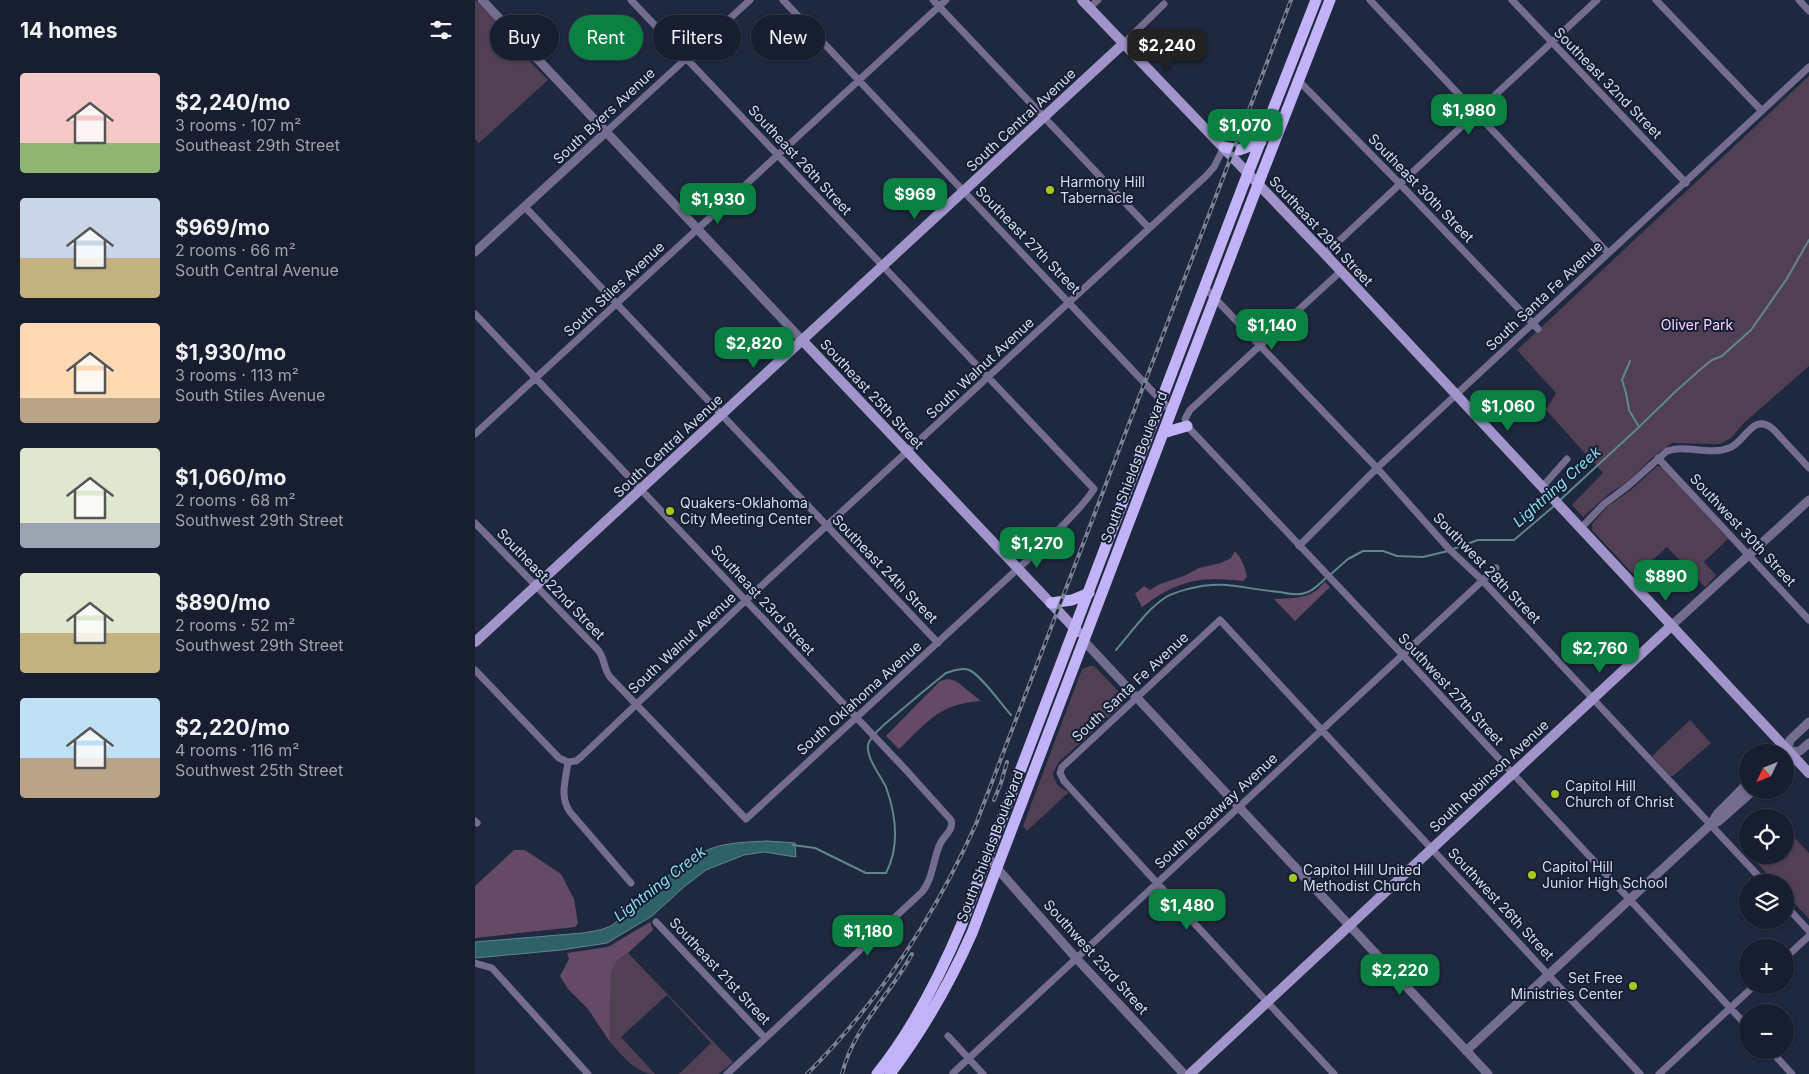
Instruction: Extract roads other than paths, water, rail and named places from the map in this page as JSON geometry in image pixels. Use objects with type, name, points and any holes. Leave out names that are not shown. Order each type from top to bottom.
[{"type":"main road","name":"Southeast 29th Street","points":[[1081,0],[1341,271],[1671,626],[1777,744]]},
{"type":"main road","name":"South Shields Boulevard","points":[[890,1074],[912,1034],[950,953],[988,858],[1316,0]]},
{"type":"main road","name":"South Shields Boulevard","points":[[877,1074],[912,1034],[943,993],[961,959],[1330,0]]},
{"type":"main road","name":"South Central Avenue","points":[[475,642],[1123,44]]},
{"type":"main road","points":[[1224,147],[1239,150],[1261,142]]},
{"type":"main road","name":"Southeast 25th Street","points":[[802,340],[1051,603],[1084,641]]},
{"type":"main road","points":[[1163,433],[1187,426]]},
{"type":"main road","points":[[1115,524],[1127,528]]},
{"type":"main road","points":[[1051,603],[1072,600],[1089,593]]},
{"type":"main road","name":"South Robinson Avenue","points":[[1190,1074],[1671,626]]},
{"type":"main road","name":"Southeast 29th Street","points":[[1794,761],[1809,774]]},
{"type":"street","name":"Southeast 25th Street","points":[[482,0],[802,340]]},
{"type":"street","name":"Southeast 26th Street","points":[[631,0],[653,23]]},
{"type":"street","name":"South Byers Avenue","points":[[735,15],[751,0]]},
{"type":"street","name":"Southeast 27th Street","points":[[783,0],[1171,411]]},
{"type":"street","points":[[933,0],[1149,228]]},
{"type":"street","name":"South Stiles Avenue","points":[[475,434],[946,0]]},
{"type":"street","points":[[1089,8],[1098,0]]},
{"type":"street","points":[[1370,0],[1608,253]]},
{"type":"street","name":"Southeast 32nd Street","points":[[1512,0],[1686,183]]},
{"type":"street","points":[[1325,254],[1597,0]]},
{"type":"street","points":[[1656,0],[1761,110]]},
{"type":"street","points":[[1799,0],[1809,11]]},
{"type":"street","name":"South Central Avenue","points":[[1123,44],[1165,4]]},
{"type":"street","name":"South Byers Avenue","points":[[475,252],[686,60]]},
{"type":"street","name":"Southeast 26th Street","points":[[688,60],[1094,489]]},
{"type":"street","name":"South Santa Fe Avenue","points":[[1299,546],[1377,468],[1535,326],[1608,253],[1686,183],[1761,110],[1809,67]]},
{"type":"street","points":[[1287,76],[1298,79]]},
{"type":"street","name":"Southeast 30th Street","points":[[1298,79],[1535,326]]},
{"type":"street","name":"South Walnut Avenue","points":[[568,762],[579,759],[746,600],[1206,176],[1224,147]]},
{"type":"street","name":"Southeast 24th Street","points":[[525,207],[938,643]]},
{"type":"street","points":[[1299,546],[1187,426],[1185,419],[1188,412],[1341,271]]},
{"type":"street","name":"Southwest 28th Street","points":[[1205,288],[1377,468],[1449,549],[1482,580],[1756,874]]},
{"type":"street","name":"Southeast 23rd Street","points":[[475,314],[880,742],[951,820],[952,827],[940,844],[927,885],[922,892],[765,1038]]},
{"type":"street","points":[[1581,529],[1604,504],[1667,452],[1674,449],[1710,451],[1727,449],[1737,444],[1753,426],[1761,424],[1773,429],[1809,468]]},
{"type":"street","name":"Southwest 30th Street","points":[[1658,458],[1809,620]]},
{"type":"street","points":[[1544,490],[1567,459]]},
{"type":"street","name":"South Oklahoma Avenue","points":[[747,819],[1019,569],[1049,540],[1094,489]]},
{"type":"street","name":"South Robinson Avenue","points":[[1671,626],[1809,500]]},
{"type":"street","name":"Southeast 22nd Street","points":[[475,522],[601,653],[608,673],[747,819]]},
{"type":"street","name":"Southwest 27th Street","points":[[1299,546],[1402,654],[1739,1017]]},
{"type":"street","name":"South Broadway Avenue","points":[[953,1073],[1496,568]]},
{"type":"street","name":"South Santa Fe Avenue","points":[[1157,883],[1064,781],[1060,773],[1062,767],[1220,620]]},
{"type":"street","name":"Southwest 26th Street","points":[[1220,620],[1433,848],[1640,1074]]},
{"type":"street","name":"Southeast 25th Street","points":[[1084,641],[1488,1074]]},
{"type":"street","points":[[475,670],[559,758],[568,762],[564,798],[567,808],[631,883]]},
{"type":"street","points":[[1789,744],[1790,740],[1809,722]]},
{"type":"street","points":[[1794,752],[1800,751],[1809,743]]},
{"type":"street","points":[[1467,1051],[1710,825],[1718,813],[1739,792]]},
{"type":"street","points":[[1710,825],[1719,821],[1745,799]]},
{"type":"street","name":"Southwest 23rd Street","points":[[988,858],[1076,958],[1184,1074]]},
{"type":"street","points":[[1157,883],[1334,1074]]},
{"type":"street","points":[[1794,915],[1809,931]]},
{"type":"street","name":"Southeast 21st Street","points":[[656,922],[765,1038]]},
{"type":"street","points":[[1794,950],[1809,936]]},
{"type":"street","points":[[475,963],[492,968],[588,1074]]},
{"type":"street","points":[[1659,1074],[1746,994]]},
{"type":"street","points":[[948,1036],[983,1074]]},
{"type":"street","points":[[727,1074],[765,1038]]},
{"type":"street","points":[[1778,1059],[1792,1074]]},
{"type":"water","name":"Lightning Creek","points":[[767,841],[795,843],[796,857],[764,852],[744,855],[706,870],[652,916],[607,943],[561,950],[475,958],[475,942],[583,933],[611,926],[670,874],[696,856],[724,845]]},
{"type":"waterway","name":"Lightning Creek","points":[[1559,501],[1676,391],[1712,360],[1722,356],[1751,330],[1786,280],[1809,240]]},
{"type":"waterway","points":[[1630,361],[1622,380],[1629,410],[1639,427]]},
{"type":"waterway","name":"Lightning Creek","points":[[1453,549],[1478,540],[1514,540],[1554,506]]},
{"type":"waterway","name":"Lightning Creek","points":[[1331,574],[1348,559],[1363,551],[1383,551],[1397,556],[1423,557],[1448,551]]},
{"type":"waterway","name":"Lightning Creek","points":[[1116,650],[1152,608],[1166,597],[1177,592],[1201,586],[1223,585],[1299,594],[1311,590],[1327,577]]},
{"type":"waterway","name":"Lightning Creek","points":[[793,845],[815,848],[866,873],[886,873],[893,852],[895,830],[892,808],[886,787],[868,753],[869,742],[875,734],[946,673],[960,669],[969,670],[979,677],[1011,715]]},
{"type":"railway","points":[[807,1074],[858,1018],[903,957],[942,892],[976,824],[1291,0]]},
{"type":"railway","points":[[994,800],[1007,762]]},
{"type":"railway","points":[[842,1074],[854,1042],[912,954]]},
{"type":"place","name":"Harmony Hill Tabernacle","points":[[1050,190]]},
{"type":"place","name":"Quakers-Oklahoma City Meeting Center","points":[[670,511]]},
{"type":"place","name":"Capitol Hill Church of Christ","points":[[1555,794]]},
{"type":"place","name":"Capitol Hill Junior High School","points":[[1532,875]]},
{"type":"place","name":"Capitol Hill United Methodist Church","points":[[1293,878]]},
{"type":"place","name":"Set Free Ministries Center","points":[[1633,986]]},
{"type":"park label","name":"Oliver Park","points":[[1697,325]]}]
